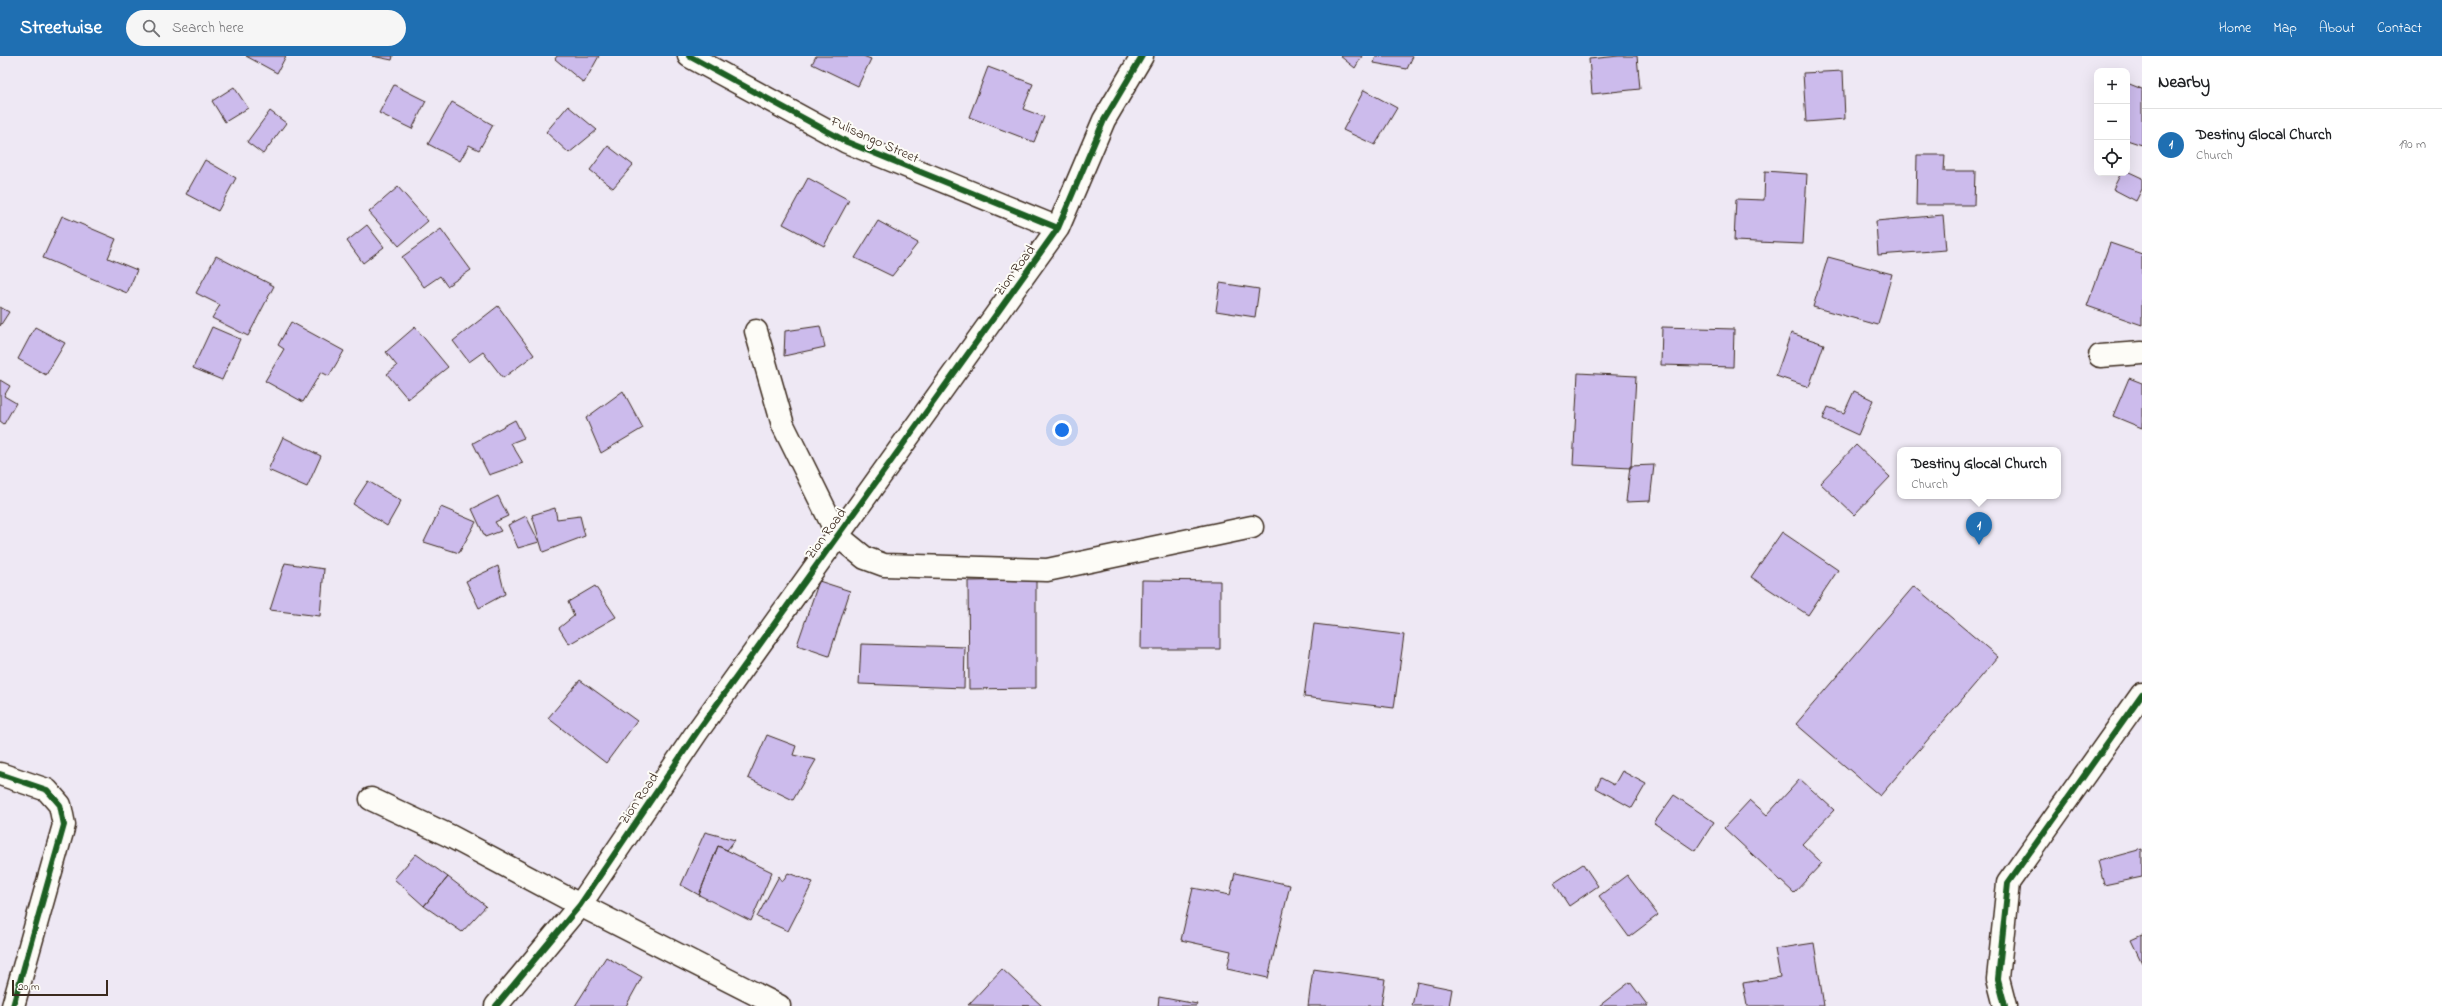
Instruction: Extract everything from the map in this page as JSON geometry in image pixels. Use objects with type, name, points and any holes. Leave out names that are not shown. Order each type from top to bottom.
[{"type":"street","name":"Fulisango Street","points":[[689,56],[847,142],[1058,228]]},
{"type":"street","name":"Zion Road","points":[[496,1006],[580,905],[697,732],[1058,228],[1104,120],[1142,56]]},
{"type":"street","points":[[756,332],[783,425],[838,536],[865,558],[884,565],[1048,570],[1252,528]]},
{"type":"street","points":[[2100,356],[2142,353]]},
{"type":"street","points":[[2005,1006],[1998,979],[2008,883],[2142,694]]},
{"type":"street","points":[[0,774],[47,790],[60,805],[64,825],[13,1006]]},
{"type":"street","points":[[371,799],[450,836],[580,905],[779,1006]]},
{"type":"building","points":[[246,56],[286,56],[277,73]]},
{"type":"building","points":[[372,56],[393,56],[392,60]]},
{"type":"building","points":[[557,56],[599,56],[584,83],[555,59]]},
{"type":"building","points":[[816,56],[863,56],[871,59],[858,86],[812,64]]},
{"type":"building","points":[[1340,56],[1362,56],[1355,68]]},
{"type":"building","points":[[1376,56],[1413,56],[1407,69],[1374,63]]},
{"type":"building","points":[[1637,56],[1640,89],[1592,94],[1589,59]]},
{"type":"building","points":[[988,67],[1033,84],[1023,109],[1044,117],[1034,142],[969,117]]},
{"type":"building","points":[[1843,71],[1845,119],[1806,122],[1803,73]]},
{"type":"building","points":[[2130,84],[2142,89],[2142,145],[2130,141]]},
{"type":"building","points":[[394,85],[426,101],[412,129],[379,113]]},
{"type":"building","points":[[234,87],[248,108],[225,122],[212,101]]},
{"type":"building","points":[[1364,90],[1397,108],[1375,145],[1343,130]]},
{"type":"building","points":[[452,102],[493,125],[479,150],[469,145],[460,161],[428,144]]},
{"type":"building","points":[[568,106],[597,130],[569,153],[546,132]]},
{"type":"building","points":[[270,111],[286,123],[263,154],[247,142]]},
{"type":"building","points":[[608,146],[633,165],[613,188],[590,170]]},
{"type":"building","points":[[1917,155],[1945,155],[1944,171],[1975,171],[1974,205],[1916,205]]},
{"type":"building","points":[[205,160],[236,178],[218,211],[186,194]]},
{"type":"building","points":[[1765,171],[1807,174],[1803,244],[1734,241],[1736,199],[1764,200]]},
{"type":"building","points":[[2130,172],[2142,178],[2142,189],[2136,201],[2113,189],[2120,176],[2130,176]]},
{"type":"building","points":[[808,178],[849,200],[824,246],[783,224]]},
{"type":"building","points":[[398,187],[428,221],[399,246],[369,212]]},
{"type":"building","points":[[1943,215],[1946,250],[1878,255],[1876,221]]},
{"type":"building","points":[[62,216],[116,239],[108,258],[137,270],[127,293],[43,258]]},
{"type":"building","points":[[878,221],[918,243],[892,276],[855,258]]},
{"type":"building","points":[[367,225],[384,247],[363,263],[347,241]]},
{"type":"building","points":[[441,229],[471,270],[447,286],[440,276],[424,287],[402,257]]},
{"type":"building","points":[[2110,243],[2142,254],[2142,325],[2087,306]]},
{"type":"building","points":[[216,256],[274,286],[248,336],[212,318],[220,305],[196,293]]},
{"type":"building","points":[[1828,257],[1892,274],[1878,325],[1813,307]]},
{"type":"building","points":[[1220,283],[1259,289],[1255,317],[1216,311]]},
{"type":"building","points":[[498,306],[534,355],[503,378],[483,352],[469,362],[453,341]]},
{"type":"building","points":[[0,307],[9,312],[0,326]]},
{"type":"building","points":[[291,322],[344,351],[329,376],[321,372],[303,402],[265,381],[284,349],[278,345]]},
{"type":"building","points":[[820,326],[825,347],[784,356],[785,331]]},
{"type":"building","points":[[35,327],[65,343],[46,375],[18,359]]},
{"type":"building","points":[[212,327],[240,339],[222,380],[193,368]]},
{"type":"building","points":[[415,327],[448,367],[408,399],[387,374],[397,366],[386,352]]},
{"type":"building","points":[[1662,327],[1734,329],[1733,367],[1661,365]]},
{"type":"building","points":[[1791,333],[1824,344],[1809,387],[1776,376]]},
{"type":"building","points":[[1578,373],[1636,376],[1631,468],[1573,465]]},
{"type":"building","points":[[2129,378],[2142,383],[2142,428],[2113,416]]},
{"type":"building","points":[[0,380],[10,386],[4,396],[16,403],[4,424],[0,421]]},
{"type":"building","points":[[623,391],[643,428],[601,453],[586,418]]},
{"type":"building","points":[[1854,391],[1873,400],[1858,435],[1823,419],[1828,407],[1844,413]]},
{"type":"building","points":[[515,420],[524,438],[511,443],[523,463],[489,475],[473,443]]},
{"type":"building","points":[[283,437],[321,456],[307,487],[268,470]]},
{"type":"building","points":[[1856,445],[1890,477],[1854,515],[1820,483]]},
{"type":"building","points":[[1654,465],[1650,501],[1626,502],[1630,466]]},
{"type":"building","points":[[368,481],[401,501],[387,526],[353,504]]},
{"type":"building","points":[[498,496],[508,516],[495,522],[501,531],[485,537],[472,509]]},
{"type":"building","points":[[441,507],[476,522],[459,553],[424,542]]},
{"type":"building","points":[[555,508],[557,519],[580,516],[585,536],[543,552],[532,515]]},
{"type":"building","points":[[526,516],[539,542],[518,548],[508,525]]},
{"type":"building","points":[[1782,532],[1838,570],[1808,615],[1751,577]]},
{"type":"building","points":[[285,563],[324,569],[320,616],[270,610]]},
{"type":"building","points":[[498,566],[505,594],[479,608],[466,581]]},
{"type":"building","points":[[1036,580],[1036,688],[969,689],[968,581]]},
{"type":"building","points":[[1142,580],[1220,581],[1220,649],[1141,649]]},
{"type":"building","points":[[819,581],[850,591],[829,656],[797,645]]},
{"type":"building","points":[[595,586],[616,617],[569,644],[559,628],[574,616],[568,602]]},
{"type":"building","points":[[1914,586],[1998,657],[1880,796],[1796,724]]},
{"type":"building","points":[[1314,624],[1404,635],[1394,708],[1304,697]]},
{"type":"building","points":[[861,644],[965,647],[964,688],[859,684]]},
{"type":"building","points":[[580,680],[637,721],[606,763],[548,718]]},
{"type":"building","points":[[767,735],[796,746],[793,755],[816,760],[793,800],[748,778]]},
{"type":"building","points":[[1622,771],[1646,784],[1632,808],[1596,788],[1601,778],[1614,785]]},
{"type":"building","points":[[1800,779],[1834,810],[1802,844],[1822,863],[1794,893],[1724,828],[1750,800],[1767,815]]},
{"type":"building","points":[[1674,795],[1714,822],[1695,851],[1654,823]]},
{"type":"building","points":[[705,832],[735,840],[727,850],[718,846],[699,895],[681,885]]},
{"type":"building","points":[[718,846],[772,872],[751,921],[699,895]]},
{"type":"building","points":[[2142,849],[2142,877],[2104,885],[2098,861]]},
{"type":"building","points":[[416,854],[448,877],[424,906],[394,879]]},
{"type":"building","points":[[1583,864],[1598,886],[1569,906],[1554,883]]},
{"type":"building","points":[[788,873],[813,882],[788,931],[757,917],[779,876],[782,882]]},
{"type":"building","points":[[1235,873],[1290,885],[1268,978],[1227,969],[1231,951],[1181,940],[1193,888],[1230,895]]},
{"type":"building","points":[[1627,875],[1658,915],[1629,937],[1599,896]]},
{"type":"building","points":[[448,877],[486,906],[462,932],[424,906]]},
{"type":"building","points":[[2142,935],[2142,963],[2131,940]]},
{"type":"building","points":[[1814,943],[1824,1006],[1747,1006],[1743,983],[1780,977],[1775,949]]},
{"type":"building","points":[[606,957],[642,977],[626,1006],[575,1006]]},
{"type":"building","points":[[1002,969],[1042,1006],[968,1005]]},
{"type":"building","points":[[1313,969],[1385,979],[1381,1006],[1308,1006]]},
{"type":"building","points":[[1417,982],[1452,989],[1449,1006],[1412,1006]]},
{"type":"building","points":[[1630,982],[1648,1006],[1599,1006]]},
{"type":"building","points":[[1159,997],[1197,1004],[1196,1006],[1158,1006]]},
{"type":"cycle path","points":[[689,56],[847,142],[1058,228]]},
{"type":"cycle path","points":[[496,1006],[580,905],[697,732],[1058,228],[1104,120],[1142,56]]},
{"type":"cycle path","points":[[2005,1006],[1998,979],[2008,883],[2142,694]]},
{"type":"cycle path","points":[[0,774],[47,790],[60,805],[64,825],[13,1006]]},
{"type":"place","name":"Destiny Glocal Church","points":[[1979,545]]}]
